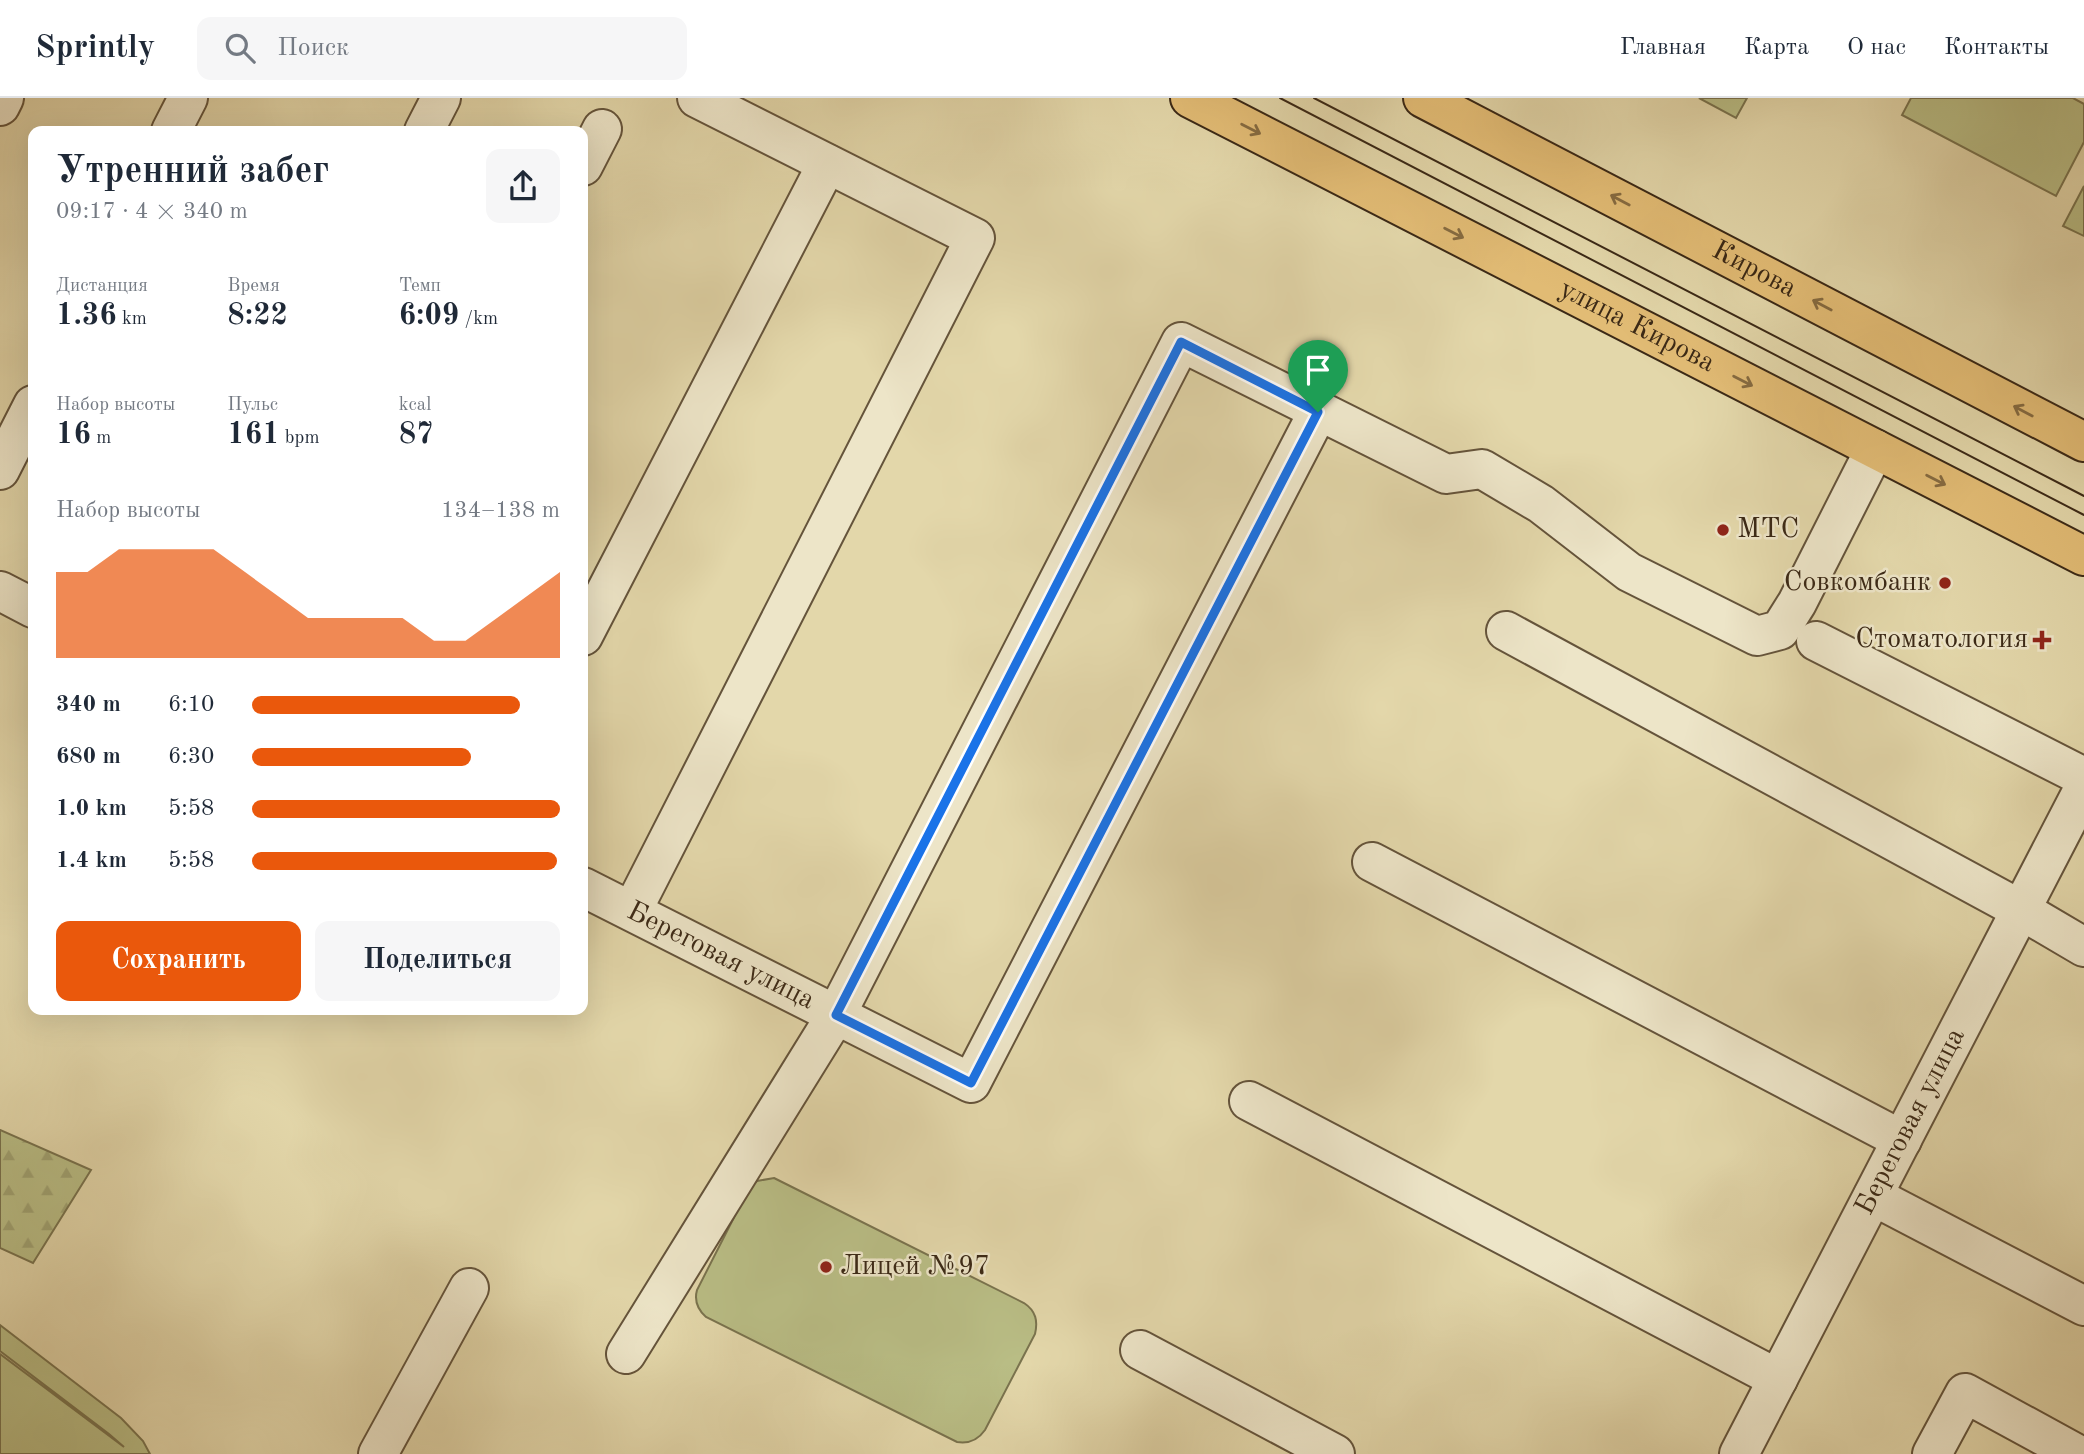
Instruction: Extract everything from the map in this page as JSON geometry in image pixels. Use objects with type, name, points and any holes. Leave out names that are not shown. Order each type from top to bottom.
[{"type":"main road","name":"улица Кирова","points":[[1190,98],[2084,556]]},
{"type":"main road","name":"Кирова","points":[[1423,98],[2084,442]]},
{"type":"street","points":[[0,106],[4,98]]},
{"type":"street","points":[[174,126],[188,98]]},
{"type":"street","points":[[427,126],[441,98]]},
{"type":"street","points":[[632,912],[975,238],[697,98]]},
{"type":"street","points":[[588,156],[602,129]]},
{"type":"street","points":[[588,626],[827,163]]},
{"type":"street","points":[[626,1354],[836,1015],[1181,342],[1446,474],[1482,469],[1541,504],[1629,572],[1757,635],[1780,630],[1797,603],[1875,449]]},
{"type":"street","name":"Береговая улица","points":[[588,890],[971,1083],[1318,412]]},
{"type":"street","points":[[0,470],[28,415]]},
{"type":"street","points":[[0,591],[28,605]]},
{"type":"street","points":[[1506,631],[2021,910],[2084,947]]},
{"type":"street","points":[[1816,641],[2084,777]]},
{"type":"street","name":"Береговая улица","points":[[1739,1454],[2084,788]]},
{"type":"street","points":[[1372,862],[1902,1140]]},
{"type":"street","points":[[1249,1101],[1778,1379]]},
{"type":"street","points":[[1873,1196],[2084,1306]]},
{"type":"street","points":[[378,1454],[469,1288]]},
{"type":"street","points":[[1140,1350],[1335,1454]]},
{"type":"street","points":[[1932,1454],[1965,1393],[2078,1446]]},
{"type":"green space","points":[[1699,98],[1747,98],[1736,118]]},
{"type":"green space","points":[[1911,98],[2073,98],[2084,104],[2084,142],[2056,196],[1902,115]]},
{"type":"green space","points":[[2084,186],[2084,236],[2063,226]]},
{"type":"green space","points":[[0,1130],[91,1170],[33,1263],[0,1248]]},
{"type":"green space","points":[[774,1178],[1024,1303],[1031,1309],[1036,1321],[1035,1334],[985,1430],[979,1436],[969,1442],[957,1442],[706,1317],[700,1311],[696,1301],[697,1290],[749,1188],[757,1181]]},
{"type":"green space","points":[[0,1325],[121,1418],[143,1441],[150,1454],[0,1454],[0,1354],[124,1447],[0,1351]]},
{"type":"tram line","points":[[1280,98],[2084,515]]},
{"type":"tram line","points":[[1314,98],[2084,496]]},
{"type":"place","name":"МТС","points":[[1723,530]]},
{"type":"place","name":"Совкомбанк","points":[[1945,583]]},
{"type":"place","name":"Стоматология","points":[[2042,640]]},
{"type":"place","name":"Лицей №97","points":[[826,1267]]},
{"type":"route","points":[[1181,342],[1318,412],[971,1083],[836,1015],[1181,342]]}]
